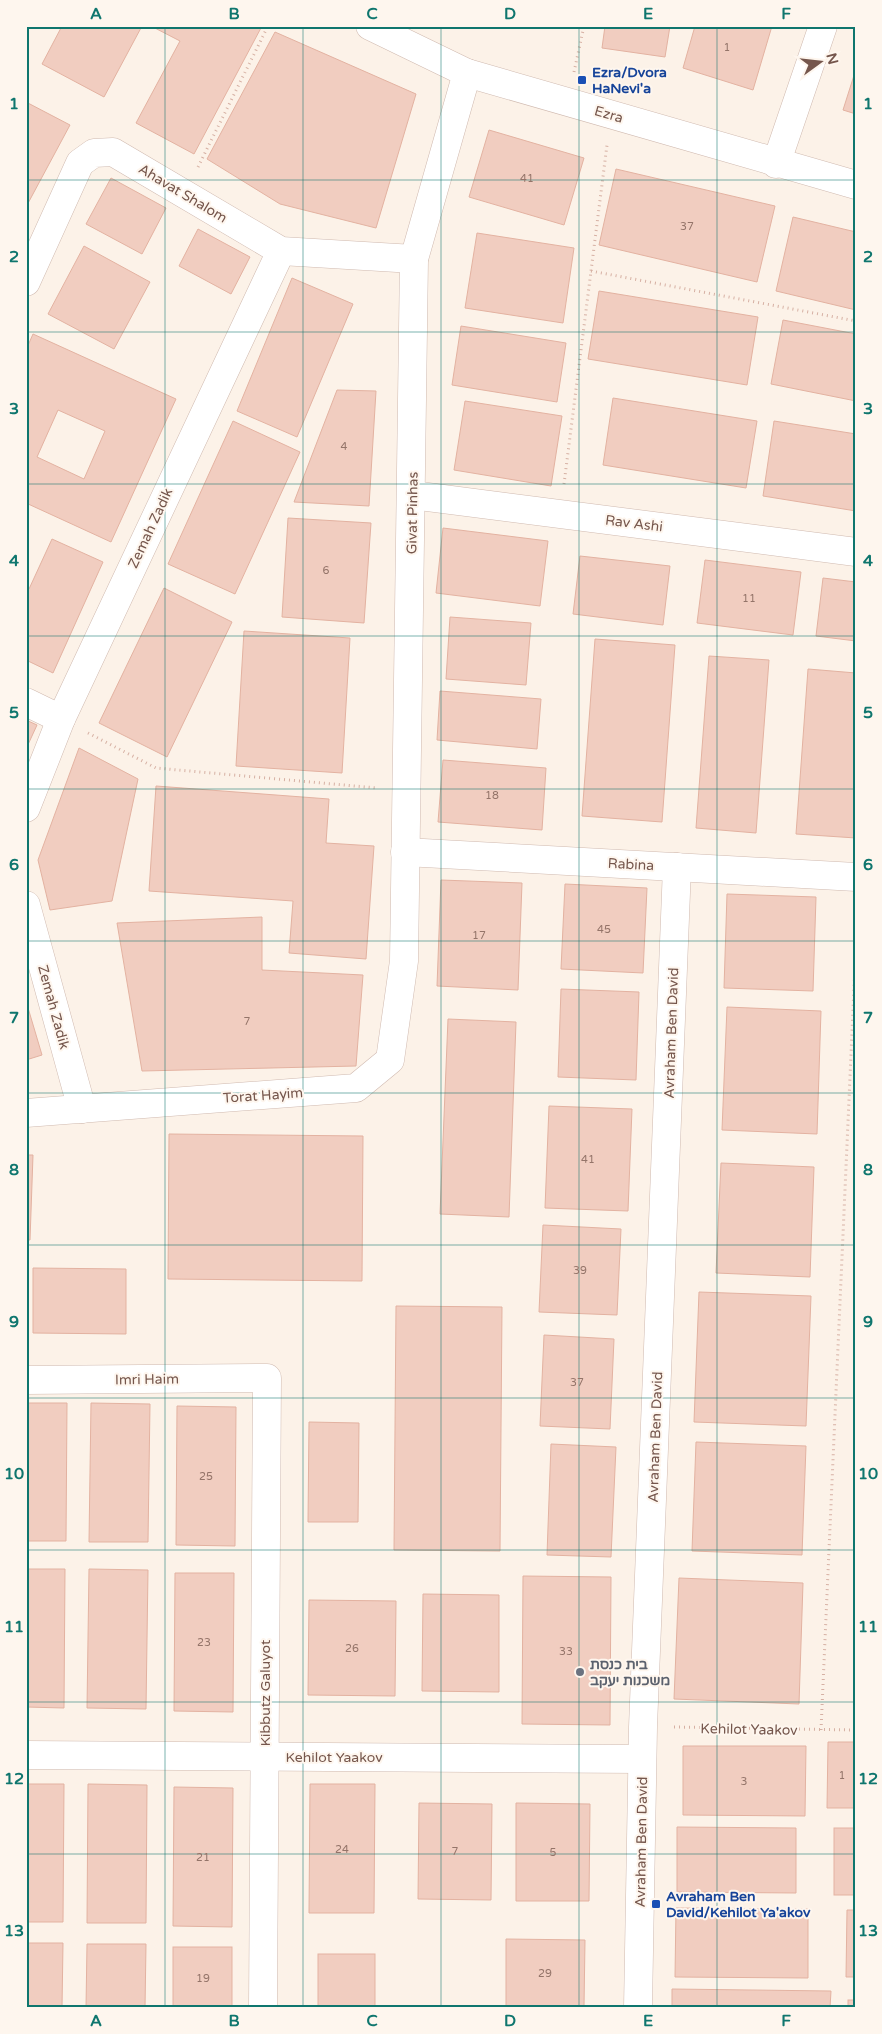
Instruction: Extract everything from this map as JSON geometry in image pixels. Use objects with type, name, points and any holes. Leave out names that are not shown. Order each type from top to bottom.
[{"type":"street","name":"Ezra","points":[[370,26],[467,73],[856,186]]},
{"type":"street","points":[[776,164],[823,26]]},
{"type":"street","name":"Givat Pinhas","points":[[404,961],[414,259],[467,73]]},
{"type":"street","name":"Ahavat Shalom","points":[[26,282],[80,163],[94,153],[114,152],[280,251],[414,259]]},
{"type":"street","name":"Zemah Zadik","points":[[26,808],[61,719],[280,251]]},
{"type":"street","name":"Rav Ashi","points":[[412,495],[856,552]]},
{"type":"street","points":[[26,702],[61,719]]},
{"type":"street","name":"Rabina","points":[[405,852],[856,877]]},
{"type":"street","name":"Avraham Ben David","points":[[638,2008],[643,1727],[677,867]]},
{"type":"street","name":"Zemah Zadik","points":[[26,905],[82,1109]]},
{"type":"street","name":"Torat Hayim","points":[[26,1113],[356,1088],[390,1060],[404,961]]},
{"type":"street","name":"Imri Haim","points":[[26,1380],[267,1378]]},
{"type":"street","name":"Kibbutz Galuyot","points":[[263,2008],[267,1378]]},
{"type":"street","name":"Kehilot Yaakov","points":[[26,1755],[642,1759]]},
{"type":"path","points":[[184,194],[268,26]]},
{"type":"path","points":[[567,102],[584,26]]},
{"type":"path","points":[[561,514],[611,115]]},
{"type":"path","points":[[591,271],[856,322]]},
{"type":"path","points":[[61,719],[156,768],[406,790]]},
{"type":"path","points":[[821,1730],[856,942]]},
{"type":"path","name":"Kehilot Yaakov","points":[[643,1727],[856,1730]]},
{"type":"building","points":[[62,26],[142,26],[104,97],[42,64]]},
{"type":"building","points":[[151,26],[262,26],[194,154],[136,123],[180,41]]},
{"type":"building","points":[[605,26],[670,26],[665,57],[602,48]]},
{"type":"building","points":[[695,26],[772,26],[753,90],[683,68]]},
{"type":"building","points":[[275,32],[416,94],[376,228],[280,204],[207,159]]},
{"type":"building","points":[[856,69],[856,114],[843,110]]},
{"type":"building","points":[[26,102],[70,125],[26,207]]},
{"type":"building","points":[[489,130],[584,158],[564,225],[469,197]]},
{"type":"building","points":[[616,169],[775,206],[757,282],[599,245]]},
{"type":"building","points":[[111,178],[166,208],[142,254],[86,224]]},
{"type":"building","points":[[793,217],[856,232],[856,310],[776,291]]},
{"type":"building","points":[[198,229],[250,257],[231,294],[179,266]]},
{"type":"building","points":[[477,233],[574,248],[563,323],[465,308]]},
{"type":"building","points":[[84,246],[150,282],[114,349],[48,314]]},
{"type":"building","points":[[292,278],[353,304],[297,437],[237,411]]},
{"type":"building","points":[[599,291],[758,317],[747,385],[588,359]]},
{"type":"building","points":[[783,320],[856,334],[856,401],[771,384]]},
{"type":"building","points":[[461,326],[566,343],[557,402],[452,385]]},
{"type":"building","points":[[33,334],[176,399],[111,542],[26,503],[26,350]],"holes":[[[58,410],[105,431],[84,479],[37,457]]]},
{"type":"building","points":[[337,390],[376,391],[369,506],[294,502]]},
{"type":"building","points":[[613,398],[757,421],[746,488],[603,465]]},
{"type":"building","points":[[465,401],[562,416],[551,486],[454,470]]},
{"type":"building","points":[[233,421],[300,452],[235,594],[168,564]]},
{"type":"building","points":[[774,421],[856,434],[856,511],[763,496]]},
{"type":"building","points":[[288,518],[371,523],[364,623],[282,617]]},
{"type":"building","points":[[443,528],[548,541],[540,606],[436,593]]},
{"type":"building","points":[[52,539],[103,562],[53,673],[26,660],[26,588],[29,589]]},
{"type":"building","points":[[580,556],[670,566],[663,625],[573,614]]},
{"type":"building","points":[[705,560],[801,572],[793,635],[697,623]]},
{"type":"building","points":[[823,578],[856,582],[856,641],[816,636]]},
{"type":"building","points":[[164,588],[232,622],[167,757],[99,723]]},
{"type":"building","points":[[450,617],[531,623],[526,685],[446,679]]},
{"type":"building","points":[[244,631],[350,638],[342,773],[236,766]]},
{"type":"building","points":[[595,639],[675,645],[662,822],[582,816]]},
{"type":"building","points":[[709,656],[769,660],[756,833],[696,828]]},
{"type":"building","points":[[808,669],[856,673],[856,838],[796,834]]},
{"type":"building","points":[[440,691],[541,699],[537,749],[437,740]]},
{"type":"building","points":[[26,720],[37,725],[26,749]]},
{"type":"building","points":[[79,748],[138,779],[112,901],[50,910],[38,860]]},
{"type":"building","points":[[443,760],[546,768],[542,830],[438,822]]},
{"type":"building","points":[[156,786],[329,799],[326,843],[374,846],[366,959],[289,953],[293,901],[149,891]]},
{"type":"building","points":[[441,880],[522,883],[518,990],[437,986]]},
{"type":"building","points":[[565,884],[647,888],[643,973],[561,969]]},
{"type":"building","points":[[727,894],[816,897],[813,991],[724,988]]},
{"type":"building","points":[[262,917],[262,970],[363,975],[356,1066],[142,1071],[117,923]]},
{"type":"building","points":[[561,989],[639,992],[636,1080],[558,1077]]},
{"type":"building","points":[[26,1001],[42,1055],[26,1060]]},
{"type":"building","points":[[727,1007],[821,1011],[817,1134],[722,1130]]},
{"type":"building","points":[[448,1019],[516,1022],[509,1217],[440,1214]]},
{"type":"building","points":[[549,1106],[632,1109],[628,1211],[545,1208]]},
{"type":"building","points":[[169,1134],[363,1136],[362,1281],[168,1279]]},
{"type":"building","points":[[26,1155],[33,1155],[30,1240],[26,1240]]},
{"type":"building","points":[[721,1163],[814,1167],[810,1277],[716,1273]]},
{"type":"building","points":[[543,1225],[621,1229],[617,1315],[539,1312]]},
{"type":"building","points":[[33,1268],[126,1269],[126,1334],[33,1333]]},
{"type":"building","points":[[699,1292],[811,1296],[806,1426],[694,1422]]},
{"type":"building","points":[[396,1306],[502,1307],[500,1551],[394,1550]]},
{"type":"building","points":[[544,1335],[614,1339],[610,1429],[540,1426]]},
{"type":"building","points":[[26,1403],[67,1403],[66,1541],[26,1541]]},
{"type":"building","points":[[91,1403],[150,1404],[148,1542],[89,1542]]},
{"type":"building","points":[[177,1406],[236,1407],[235,1546],[176,1545]]},
{"type":"building","points":[[309,1422],[359,1423],[358,1522],[308,1522]]},
{"type":"building","points":[[696,1442],[806,1446],[802,1555],[692,1551]]},
{"type":"building","points":[[551,1444],[616,1447],[611,1557],[547,1555]]},
{"type":"building","points":[[26,1569],[65,1569],[64,1708],[26,1707]]},
{"type":"building","points":[[89,1569],[148,1570],[146,1709],[87,1708]]},
{"type":"building","points":[[175,1573],[234,1573],[233,1712],[174,1711]]},
{"type":"building","points":[[523,1576],[611,1577],[610,1725],[522,1724]]},
{"type":"building","points":[[679,1578],[803,1583],[799,1704],[674,1699]]},
{"type":"building","points":[[423,1594],[499,1595],[499,1692],[422,1691]]},
{"type":"building","points":[[309,1600],[396,1601],[395,1696],[308,1695]]},
{"type":"building","points":[[828,1742],[856,1742],[856,1808],[827,1808]]},
{"type":"building","points":[[683,1746],[806,1746],[805,1816],[683,1815]]},
{"type":"building","points":[[26,1784],[64,1784],[63,1922],[26,1922]]},
{"type":"building","points":[[88,1784],[147,1785],[146,1923],[87,1923]]},
{"type":"building","points":[[310,1784],[375,1784],[374,1913],[309,1913]]},
{"type":"building","points":[[174,1787],[233,1788],[232,1927],[173,1926]]},
{"type":"building","points":[[419,1803],[492,1804],[491,1900],[418,1899]]},
{"type":"building","points":[[516,1803],[590,1804],[589,1901],[516,1901]]},
{"type":"building","points":[[677,1827],[796,1828],[796,1893],[677,1892]]},
{"type":"building","points":[[834,1828],[856,1828],[856,1895],[834,1895]]},
{"type":"building","points":[[676,1908],[808,1909],[808,1978],[675,1977]]},
{"type":"building","points":[[847,1910],[856,1910],[856,1977],[846,1977]]},
{"type":"building","points":[[506,1939],[585,1940],[584,2007],[506,2007]]},
{"type":"building","points":[[26,1943],[63,1943],[62,2008],[26,2008]]},
{"type":"building","points":[[87,1944],[146,1944],[145,2008],[86,2008]]},
{"type":"building","points":[[173,1947],[232,1947],[232,2008],[173,2008]]},
{"type":"building","points":[[318,1954],[375,1954],[375,2008],[318,2008]]},
{"type":"building","points":[[672,1989],[831,1991],[830,2008],[672,2008]]},
{"type":"building","points":[[848,2000],[856,2000],[856,2008],[848,2008]]},
{"type":"place","name":"Ezra/Dvora HaNevi'a","points":[[582,80]]},
{"type":"place","name":"בית כנסת משכנות יעקב","points":[[580,1672]]},
{"type":"place","name":"Avraham Ben David/Kehilot Ya'akov","points":[[656,1904]]}]
